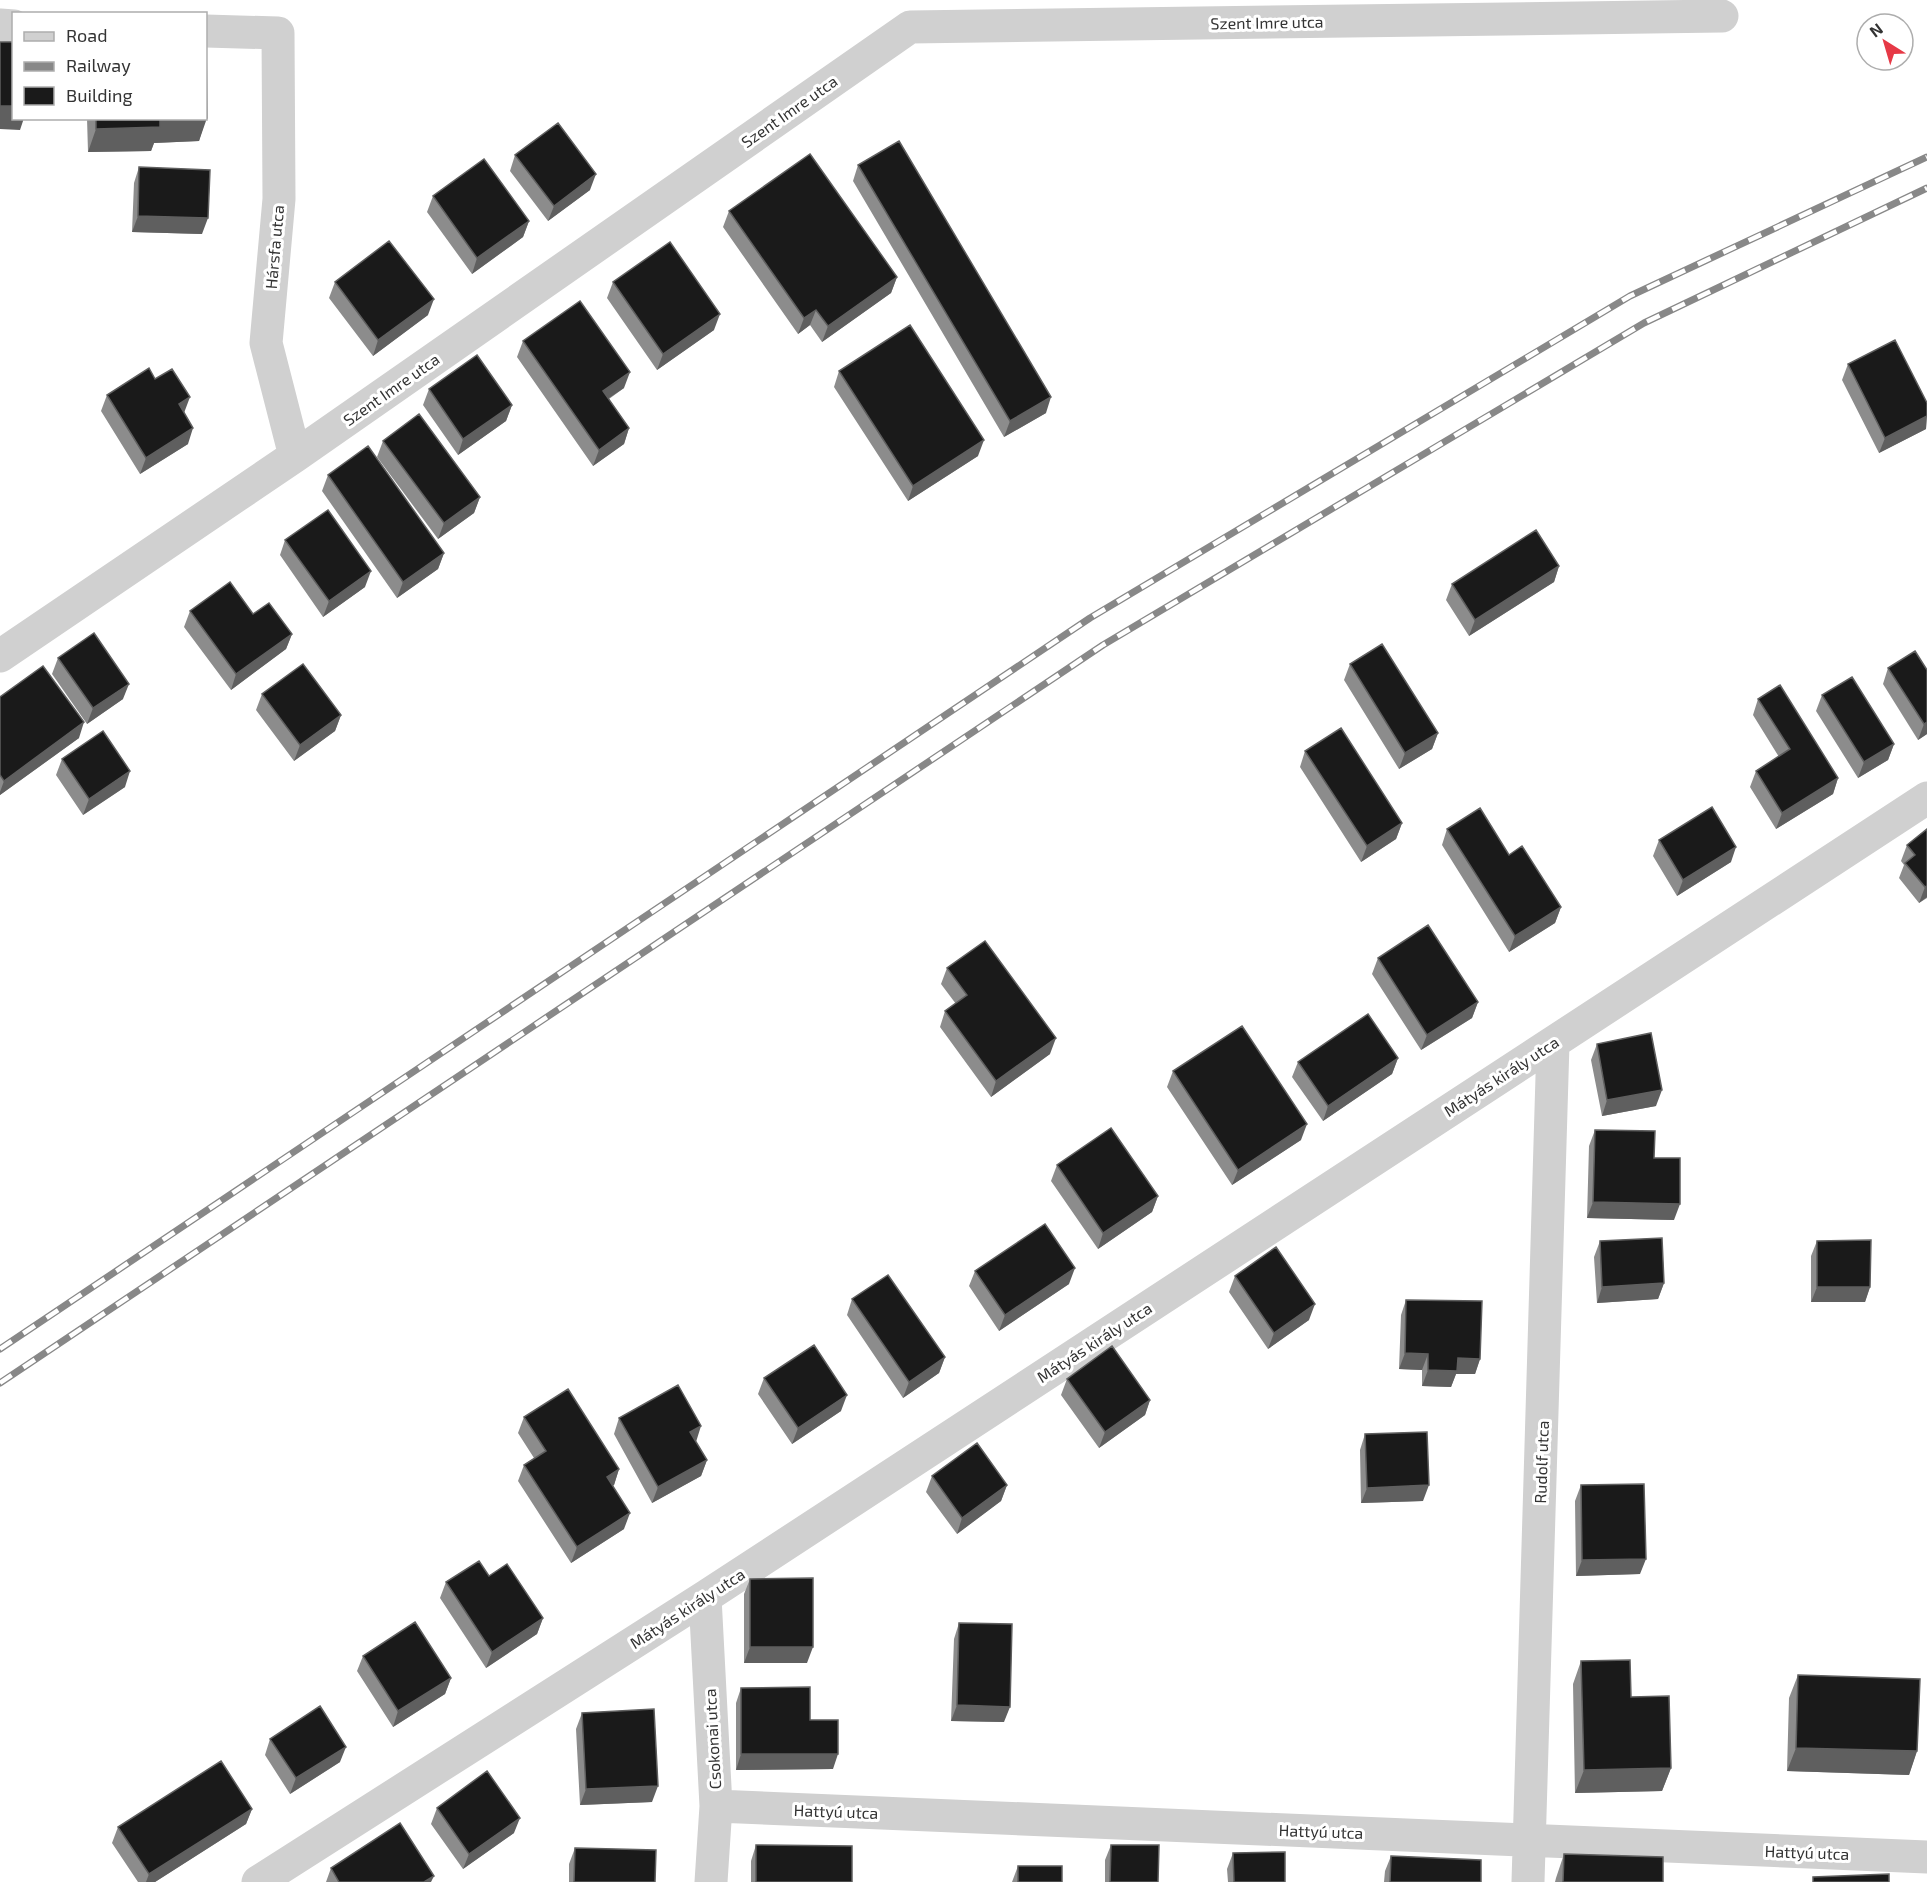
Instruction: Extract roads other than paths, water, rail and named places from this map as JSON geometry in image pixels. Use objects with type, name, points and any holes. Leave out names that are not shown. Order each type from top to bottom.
[{"type":"street","name":"Szent Imre utca","points":[[0,656],[295,456],[910,27],[1722,16]]},
{"type":"street","name":"Hársfa utca","points":[[207,31],[278,33],[279,199],[266,343],[295,456]]},
{"type":"street","name":"Mátyás király utca","points":[[258,1882],[705,1597],[1927,798]]},
{"type":"street","name":"Rudolf utca","points":[[1528,1882],[1553,1042]]},
{"type":"street","name":"Csokonai utca","points":[[705,1597],[716,1806],[711,1882]]},
{"type":"street","name":"Hattyú utca","points":[[716,1806],[1927,1857]]},
{"type":"railway","points":[[0,1349],[1090,618],[1630,296],[1927,157]]},
{"type":"railway","points":[[0,1383],[1103,645],[1644,323],[1927,188]]}]
